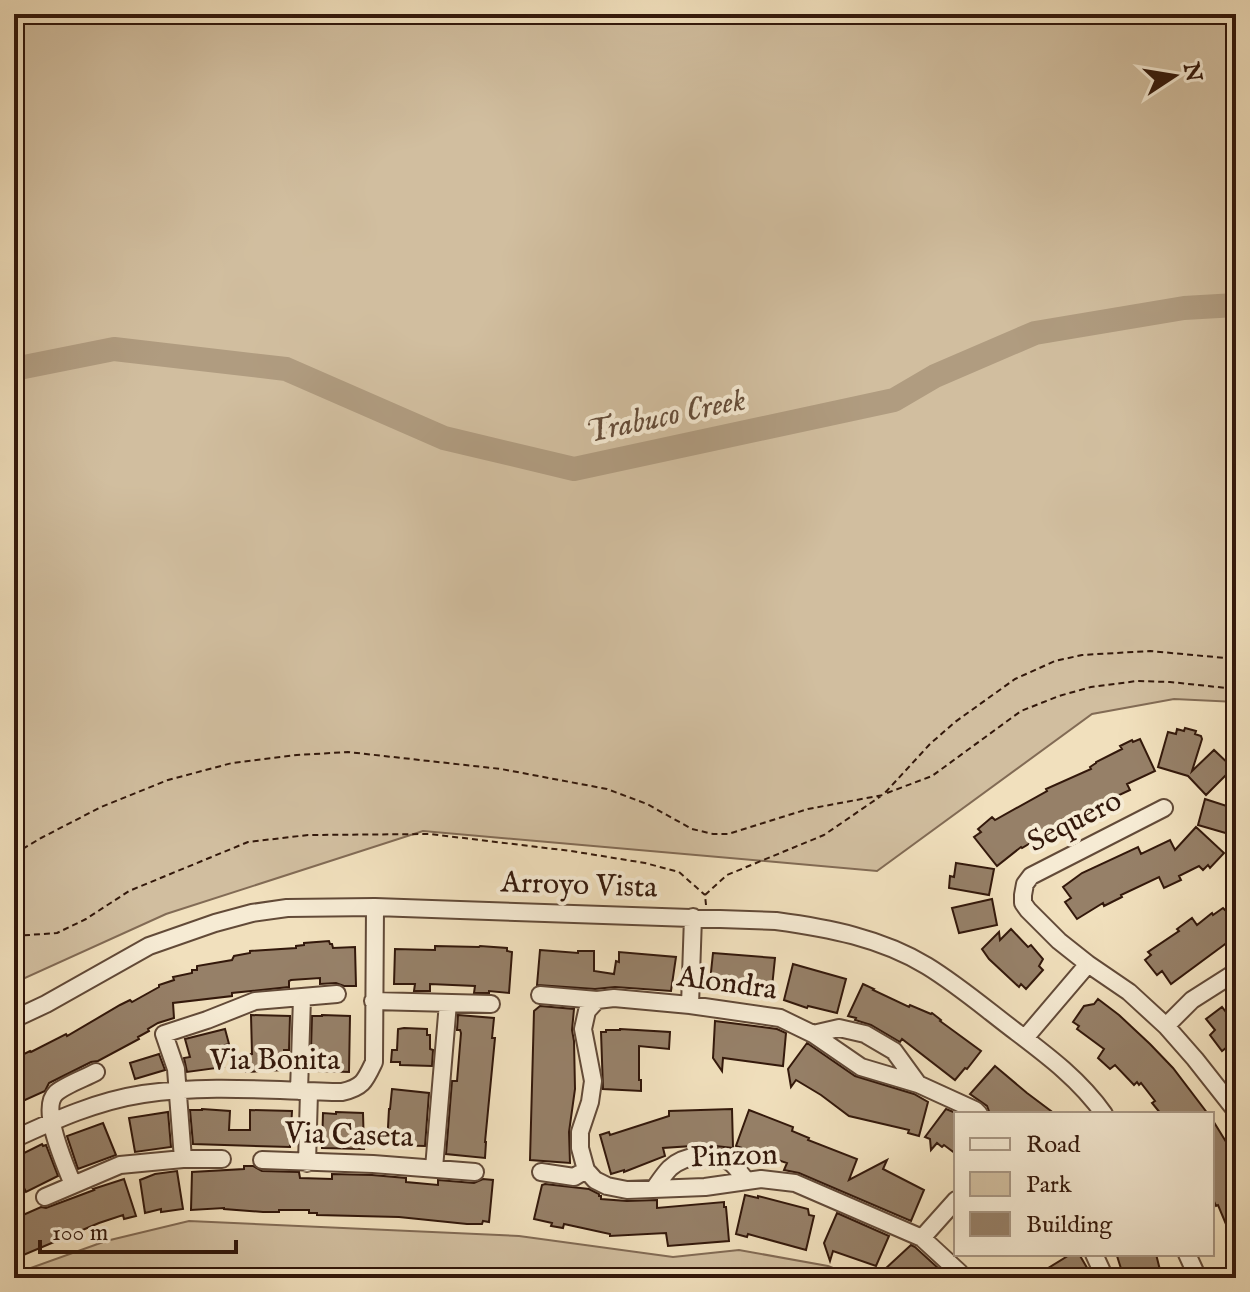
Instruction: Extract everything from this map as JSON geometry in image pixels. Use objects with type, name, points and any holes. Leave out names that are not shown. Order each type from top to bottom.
[{"type":"street","name":"Sequero","points":[[1088,964],[1028,910],[1023,903],[1025,884],[1044,868],[1164,808]]},
{"type":"street","name":"Arroyo Vista","points":[[14,1019],[149,946],[215,923],[287,908],[375,907],[776,921],[843,932],[924,964],[1058,1064],[1090,1094],[1103,1112]]},
{"type":"street","name":"Via Bonita","points":[[14,1139],[51,1122],[141,1094],[229,1089],[342,1092],[357,1088],[374,1062],[375,907]]},
{"type":"street","points":[[690,1005],[700,918]]},
{"type":"street","points":[[1025,1038],[1088,964],[1129,992],[1166,1026],[1236,1111]]},
{"type":"street","points":[[1166,1026],[1192,1000],[1236,972]]},
{"type":"street","points":[[183,1159],[176,1069],[164,1034],[255,1001],[337,994]]},
{"type":"street","name":"Alondra","points":[[540,995],[690,1005],[780,1018],[813,1034],[861,1067],[918,1084],[977,1112]]},
{"type":"street","points":[[302,998],[307,1163]]},
{"type":"street","points":[[541,1172],[574,1177],[586,1170],[580,1148],[580,1132],[593,1081],[583,1029],[587,1011],[597,1000]]},
{"type":"street","points":[[373,1001],[491,1004]]},
{"type":"street","name":"Via Caseta","points":[[434,1168],[448,1003]]},
{"type":"street","points":[[813,1034],[839,1028],[865,1034],[894,1051],[918,1084]]},
{"type":"street","points":[[73,1185],[51,1122],[50,1103],[55,1094],[96,1072]]},
{"type":"street","points":[[654,1189],[668,1169],[679,1162],[716,1155],[732,1163],[747,1181]]},
{"type":"street","points":[[45,1197],[120,1165],[222,1159]]},
{"type":"street","name":"Via Caseta","points":[[262,1160],[475,1172]]},
{"type":"street","name":"Pinzon","points":[[586,1170],[595,1180],[607,1186],[627,1190],[705,1187],[761,1179],[795,1183],[922,1238],[960,1273]]},
{"type":"street","points":[[922,1238],[954,1202]]},
{"type":"street","points":[[1095,1256],[1105,1278]]},
{"type":"street","points":[[1188,1256],[1198,1278]]},
{"type":"path","points":[[700,918],[705,895],[727,875],[824,835],[883,795],[955,722],[1015,679],[1043,666],[1082,655],[1112,652],[1177,653],[1236,659]]},
{"type":"path","points":[[14,854],[101,807],[168,780],[232,763],[348,752],[501,769],[607,789],[647,804],[692,829],[728,834],[808,809],[883,795],[932,776],[1021,711],[1081,690],[1137,681],[1236,689]]},
{"type":"path","points":[[14,936],[57,933],[86,919],[129,891],[248,842],[308,835],[430,834],[571,851],[679,872],[705,895]]},
{"type":"green space","points":[[14,14],[1236,14],[1236,702],[1174,699],[1092,714],[877,871],[423,831],[166,914],[14,983]]},
{"type":"green space","points":[[189,1221],[519,1236],[673,1257],[739,1250],[828,1266],[859,1278],[14,1278],[14,1274],[106,1241]]},
{"type":"building","points":[[1185,728],[1196,731],[1195,734],[1202,739],[1192,771],[1214,750],[1233,768],[1206,795],[1188,776],[1158,767],[1168,732],[1176,734],[1177,729],[1184,731]]},
{"type":"building","points":[[1140,739],[1155,771],[1127,784],[1130,790],[1102,803],[1104,808],[1021,847],[997,866],[974,837],[992,817],[995,820],[1046,789],[1091,769],[1096,762],[1122,749],[1120,746]]},
{"type":"building","points":[[1205,799],[1236,809],[1234,830],[1231,829],[1229,834],[1198,825]]},
{"type":"building","points":[[1196,827],[1224,853],[1210,868],[1208,865],[1203,870],[1199,866],[1164,888],[1159,877],[1077,919],[1065,902],[1071,898],[1063,887],[1082,873],[1138,847],[1141,854],[1170,840],[1175,850]]},
{"type":"building","points":[[956,863],[994,869],[989,895],[949,888]]},
{"type":"building","points":[[992,899],[997,925],[959,933],[952,908]]},
{"type":"building","points":[[1236,905],[1236,936],[1171,984],[1162,971],[1157,975],[1145,960],[1151,955],[1148,952],[1192,918],[1197,925],[1212,913]]},
{"type":"building","points":[[1011,929],[1043,959],[1039,966],[1043,970],[1026,989],[1021,984],[1019,987],[982,949],[999,932],[1000,940]]},
{"type":"building","points":[[329,941],[333,948],[355,947],[356,986],[320,984],[320,978],[291,980],[289,987],[173,1003],[174,1018],[158,1023],[139,1039],[49,1083],[45,1091],[14,1105],[14,1059],[67,1036],[120,1005],[174,980],[173,977],[192,973],[197,966],[232,960],[234,956],[250,951],[296,948],[304,943]]},
{"type":"building","points":[[435,946],[507,948],[512,952],[509,993],[474,993],[475,986],[430,984],[430,991],[414,991],[415,984],[394,984],[395,949],[435,950]]},
{"type":"building","points":[[540,950],[594,951],[594,971],[614,974],[619,952],[676,957],[671,991],[537,985]]},
{"type":"building","points":[[713,953],[775,958],[771,997],[712,991]]},
{"type":"building","points":[[793,964],[846,979],[837,1013],[784,1000]]},
{"type":"building","points":[[863,984],[909,1007],[932,1013],[981,1051],[955,1080],[902,1039],[900,1042],[848,1016]]},
{"type":"building","points":[[1098,999],[1150,1044],[1206,1112],[1159,1112],[1141,1083],[1134,1085],[1115,1065],[1110,1069],[1098,1058],[1104,1049],[1077,1029],[1079,1026],[1073,1022],[1084,1006],[1094,1004]]},
{"type":"building","points":[[1236,1004],[1236,1040],[1222,1051],[1210,1035],[1215,1030],[1206,1019],[1222,1007],[1226,1012]]},
{"type":"building","points":[[540,1006],[574,1009],[575,1089],[569,1132],[570,1163],[530,1160],[534,1011]]},
{"type":"building","points":[[251,1015],[290,1016],[289,1050],[284,1050],[284,1070],[246,1072],[246,1054],[252,1054]]},
{"type":"building","points":[[458,1015],[494,1018],[485,1158],[446,1154],[452,1081],[457,1081],[461,1033],[457,1030]]},
{"type":"building","points":[[312,1016],[350,1016],[349,1072],[316,1071],[316,1050],[311,1049]]},
{"type":"building","points":[[715,1021],[777,1029],[786,1033],[783,1066],[723,1058],[722,1071],[713,1058]]},
{"type":"building","points":[[225,1029],[229,1044],[221,1046],[224,1067],[187,1072],[184,1058],[190,1057],[185,1039]]},
{"type":"building","points":[[398,1029],[427,1029],[430,1049],[433,1050],[432,1066],[391,1062],[392,1050],[397,1050]]},
{"type":"building","points":[[620,1029],[670,1032],[669,1049],[639,1046],[641,1091],[603,1089],[601,1032]]},
{"type":"building","points":[[807,1043],[855,1076],[914,1094],[928,1102],[919,1136],[908,1133],[909,1130],[849,1116],[796,1080],[791,1087],[788,1069]]},
{"type":"building","points":[[159,1054],[165,1070],[135,1079],[130,1063]]},
{"type":"building","points":[[995,1066],[1052,1112],[989,1112],[987,1106],[970,1094]]},
{"type":"building","points":[[392,1089],[429,1093],[425,1146],[387,1145]]},
{"type":"building","points":[[732,1109],[733,1148],[707,1145],[663,1148],[665,1156],[611,1174],[600,1135],[609,1132],[610,1135],[669,1116],[669,1111]]},
{"type":"building","points":[[946,1109],[954,1112],[954,1152],[937,1143],[931,1150],[930,1139],[925,1137]]},
{"type":"building","points":[[190,1110],[230,1111],[229,1130],[250,1130],[250,1110],[292,1111],[290,1147],[193,1144]]},
{"type":"building","points":[[749,1110],[793,1127],[792,1131],[808,1140],[857,1159],[849,1180],[887,1160],[883,1169],[924,1190],[911,1221],[799,1173],[784,1170],[787,1163],[736,1146]]},
{"type":"building","points":[[168,1112],[171,1147],[135,1152],[129,1118]]},
{"type":"building","points":[[323,1113],[363,1113],[364,1149],[322,1148]]},
{"type":"building","points":[[1214,1122],[1236,1158],[1236,1248],[1216,1206]]},
{"type":"building","points":[[103,1123],[116,1155],[78,1169],[67,1136]]},
{"type":"building","points":[[42,1144],[46,1145],[58,1176],[26,1192],[14,1158]]},
{"type":"building","points":[[244,1166],[253,1166],[262,1171],[299,1172],[300,1178],[332,1179],[332,1174],[372,1175],[438,1185],[438,1180],[474,1183],[483,1179],[493,1180],[489,1222],[467,1224],[399,1217],[317,1215],[309,1213],[309,1210],[191,1210],[192,1172],[244,1169]]},
{"type":"building","points":[[177,1171],[183,1209],[145,1213],[140,1180]]},
{"type":"building","points":[[124,1179],[136,1216],[124,1219],[123,1215],[99,1223],[14,1259],[14,1219]]},
{"type":"building","points":[[542,1185],[589,1189],[599,1194],[601,1199],[657,1200],[657,1208],[724,1202],[729,1241],[668,1246],[666,1233],[610,1236],[564,1224],[563,1228],[551,1226],[552,1223],[534,1219]]},
{"type":"building","points":[[745,1195],[808,1209],[809,1215],[814,1216],[806,1250],[748,1234],[747,1237],[736,1234]]},
{"type":"building","points":[[837,1213],[889,1236],[876,1266],[833,1251],[830,1261],[824,1243]]},
{"type":"building","points":[[911,1245],[949,1278],[894,1278],[885,1269]]},
{"type":"building","points":[[1068,1256],[1080,1256],[1093,1278],[1032,1278]]},
{"type":"building","points":[[1117,1256],[1156,1256],[1162,1278],[1124,1278]]},
{"type":"waterway","name":"Trabuco Creek","points":[[14,369],[114,349],[286,369],[444,438],[574,469],[894,400],[935,376],[1035,333],[1184,308],[1236,305]]}]
